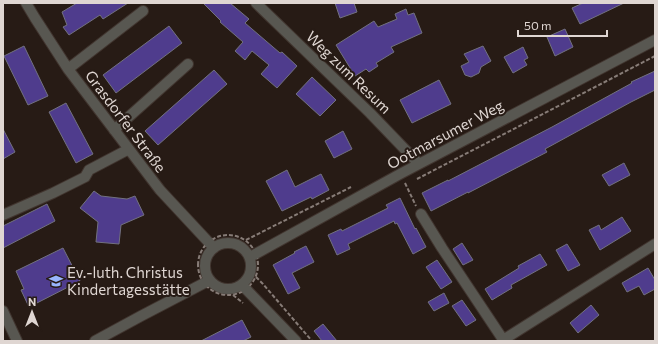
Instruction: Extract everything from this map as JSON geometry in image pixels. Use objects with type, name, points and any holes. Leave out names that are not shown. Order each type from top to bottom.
[{"type":"street","name":"Grasdorfer Straße","points":[[26,3],[68,69],[114,130],[160,190],[211,245]]},
{"type":"street","name":"Weg zum Resum","points":[[256,3],[370,113],[419,164]]},
{"type":"street","points":[[68,69],[143,11]]},
{"type":"street","name":"Ootmarsumer Weg","points":[[256,256],[400,174],[655,40]]},
{"type":"street","points":[[114,130],[188,64]]},
{"type":"street","points":[[3,215],[85,177],[89,170],[129,149]]},
{"type":"street","points":[[421,214],[504,340],[655,244]]},
{"type":"street","points":[[207,282],[205,267],[211,245],[230,243],[238,245],[256,256],[251,263],[250,275],[244,287]]},
{"type":"street","points":[[95,341],[207,282],[228,289],[244,287]]},
{"type":"street","points":[[244,287],[296,341]]},
{"type":"street","points":[[3,311],[17,341]]},
{"type":"path","points":[[416,179],[655,56]]},
{"type":"path","points":[[400,174],[421,214]]},
{"type":"path","points":[[405,184],[411,182]]},
{"type":"path","points":[[231,234],[239,236],[252,246],[256,256],[259,263],[258,270],[252,284],[244,287],[240,293],[233,295],[222,294],[212,290],[198,271],[198,258],[204,247],[211,245],[215,237],[231,234]]},
{"type":"path","points":[[256,256],[259,263]]},
{"type":"path","points":[[256,277],[312,341]]},
{"type":"building","points":[[77,3],[128,3],[103,19],[100,15],[69,35],[63,27],[67,25],[62,12]]},
{"type":"building","points":[[203,3],[230,3],[249,19],[245,23],[280,53],[282,52],[297,66],[277,88],[261,74],[269,65],[252,51],[245,60],[235,51],[243,42],[220,22],[221,21]]},
{"type":"building","points":[[335,3],[354,3],[357,12],[340,18]]},
{"type":"building","points":[[583,3],[624,3],[580,24],[572,8]]},
{"type":"building","points":[[406,9],[408,15],[414,13],[422,33],[391,47],[394,52],[376,63],[378,66],[369,72],[366,69],[355,76],[336,45],[374,21],[378,27],[397,19],[395,14]]},
{"type":"building","points":[[169,26],[182,43],[116,93],[103,75]]},
{"type":"building","points":[[565,29],[573,47],[555,56],[547,37]]},
{"type":"building","points":[[24,46],[48,96],[28,105],[4,56]]},
{"type":"building","points":[[483,46],[491,61],[481,67],[479,73],[471,77],[465,75],[461,66],[469,62],[464,54]]},
{"type":"building","points":[[523,47],[528,58],[524,60],[527,65],[513,73],[504,57]]},
{"type":"building","points":[[214,70],[227,84],[158,145],[145,131]]},
{"type":"building","points":[[655,71],[655,90],[545,149],[547,152],[431,211],[422,193],[552,127],[632,83],[631,82]]},
{"type":"building","points":[[312,77],[336,100],[320,116],[296,94]]},
{"type":"building","points":[[439,80],[451,104],[412,123],[400,100]]},
{"type":"building","points":[[66,103],[93,154],[76,163],[49,112]]},
{"type":"building","points":[[3,129],[15,152],[3,159]]},
{"type":"building","points":[[343,131],[352,149],[334,158],[325,141]]},
{"type":"building","points":[[624,163],[630,175],[609,186],[602,175]]},
{"type":"building","points":[[287,170],[295,187],[321,174],[329,190],[312,199],[311,197],[282,211],[266,181]]},
{"type":"building","points":[[94,191],[101,196],[127,199],[135,196],[144,215],[121,225],[119,244],[96,242],[98,222],[80,208]]},
{"type":"building","points":[[400,198],[415,229],[416,228],[426,247],[413,254],[397,223],[395,224],[394,221],[348,244],[350,249],[337,255],[328,235],[341,229],[342,231],[388,208],[386,205]]},
{"type":"building","points":[[47,204],[55,221],[3,248],[3,226]]},
{"type":"building","points":[[622,217],[631,231],[600,250],[589,230],[599,225],[601,230]]},
{"type":"building","points":[[462,243],[473,260],[463,265],[453,249]]},
{"type":"building","points":[[567,244],[580,265],[568,271],[556,250]]},
{"type":"building","points":[[306,246],[314,262],[292,273],[300,288],[288,294],[273,265]]},
{"type":"building","points":[[63,248],[80,281],[29,307],[21,290],[24,289],[16,271]]},
{"type":"building","points":[[540,254],[547,265],[511,285],[512,288],[492,300],[485,289],[519,268],[518,266]]},
{"type":"building","points":[[437,260],[452,282],[441,289],[426,267]]},
{"type":"building","points":[[648,268],[655,280],[655,289],[644,295],[639,286],[627,292],[622,283]]},
{"type":"building","points":[[444,293],[449,303],[434,311],[428,302]]},
{"type":"building","points":[[462,300],[476,320],[466,326],[452,306]]},
{"type":"building","points":[[591,305],[599,315],[578,333],[570,323]]},
{"type":"building","points":[[242,320],[251,337],[243,341],[201,341]]},
{"type":"building","points":[[323,324],[337,341],[322,341],[314,331]]},
{"type":"place","name":"Ev.-luth. Christus Kindertagesstätte","points":[[56,281]]}]
